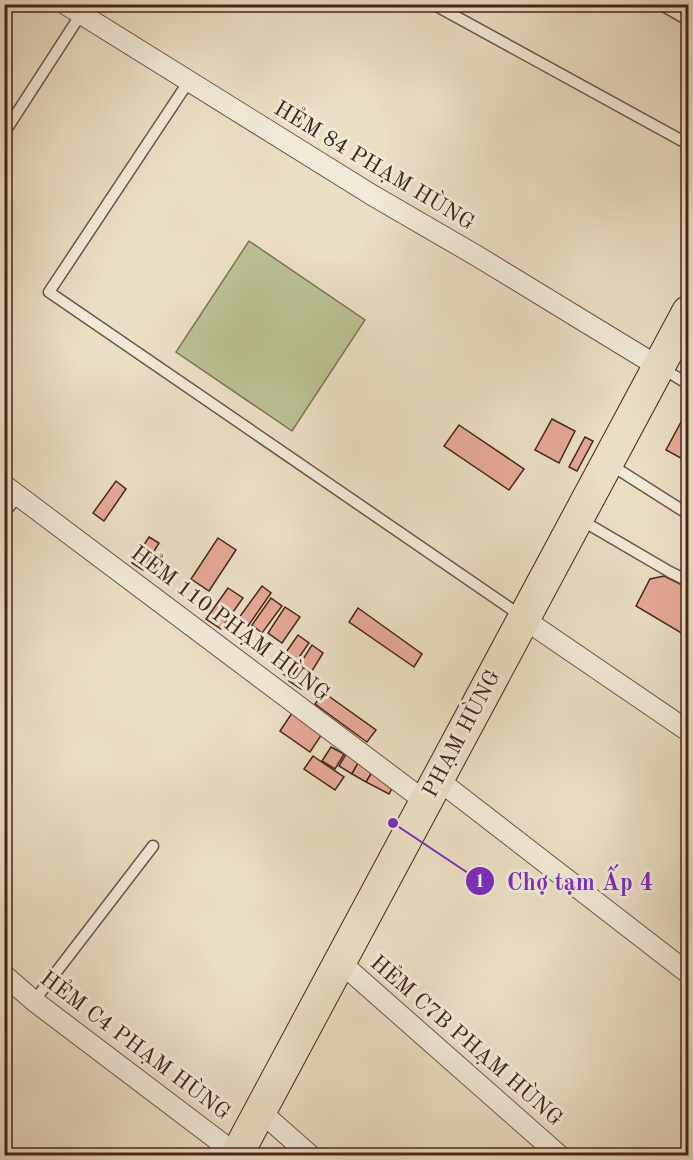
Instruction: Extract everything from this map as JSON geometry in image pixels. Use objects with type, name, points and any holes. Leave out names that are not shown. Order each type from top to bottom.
[{"type":"main road","name":"PHẠM HÙNG","points":[[236,1155],[688,312]]},
{"type":"street","name":"HẺM 84 PHẠM HÙNG","points":[[73,9],[372,195],[660,367]]},
{"type":"street","name":"HẺM 110 PHẠM HÙNG","points":[[12,490],[688,973]]},
{"type":"street","points":[[524,619],[688,730]]},
{"type":"street","name":"HẺM C7B PHẠM HÙNG","points":[[340,962],[560,1155]]},
{"type":"street","name":"HẺM C4 PHẠM HÙNG","points":[[4,975],[34,1001],[236,1155]]},
{"type":"street","points":[[260,1111],[310,1155]]},
{"type":"lane","points":[[433,4],[688,144]]},
{"type":"lane","points":[[660,4],[688,20]]},
{"type":"lane","points":[[4,133],[73,9]]},
{"type":"lane","points":[[189,81],[49,292],[524,619]]},
{"type":"lane","points":[[660,367],[688,384]]},
{"type":"lane","points":[[608,463],[688,514]]},
{"type":"lane","points":[[4,513],[12,490]]},
{"type":"lane","points":[[578,518],[688,581]]},
{"type":"lane","points":[[34,1001],[153,846]]},
{"type":"green space","points":[[249,241],[365,320],[292,431],[176,352]]},
{"type":"building","points":[[688,409],[688,462],[666,450]]},
{"type":"building","points":[[552,419],[575,431],[559,463],[535,450]]},
{"type":"building","points":[[459,425],[524,469],[509,490],[444,446]]},
{"type":"building","points":[[585,437],[593,441],[577,471],[569,467]]},
{"type":"building","points":[[116,481],[126,489],[104,521],[93,513]]},
{"type":"building","points":[[149,537],[159,543],[143,570],[132,563]]},
{"type":"building","points":[[218,538],[236,550],[209,591],[191,579]]},
{"type":"building","points":[[664,576],[688,590],[688,637],[636,606],[650,579]]},
{"type":"building","points":[[262,586],[271,593],[248,626],[238,619]]},
{"type":"building","points":[[228,588],[243,598],[221,629],[206,619]]},
{"type":"building","points":[[271,598],[282,606],[262,633],[252,625]]},
{"type":"building","points":[[285,607],[300,617],[282,643],[268,633]]},
{"type":"building","points":[[358,608],[422,654],[414,667],[349,622]]},
{"type":"building","points":[[298,635],[309,643],[286,676],[275,668]]},
{"type":"building","points":[[312,645],[323,653],[301,689],[289,681]]},
{"type":"building","points":[[323,692],[376,730],[367,742],[315,704]]},
{"type":"building","points":[[292,713],[322,734],[310,752],[280,731]]},
{"type":"building","points":[[331,747],[344,754],[335,769],[322,761]]},
{"type":"building","points":[[346,754],[359,761],[352,774],[339,766]]},
{"type":"building","points":[[313,756],[344,777],[335,790],[304,769]]},
{"type":"building","points":[[359,761],[374,769],[366,782],[352,774]]},
{"type":"building","points":[[374,769],[396,781],[389,794],[366,782]]},
{"type":"place","name":"Chợ tạm Ấp 4","points":[[393,823]]}]
